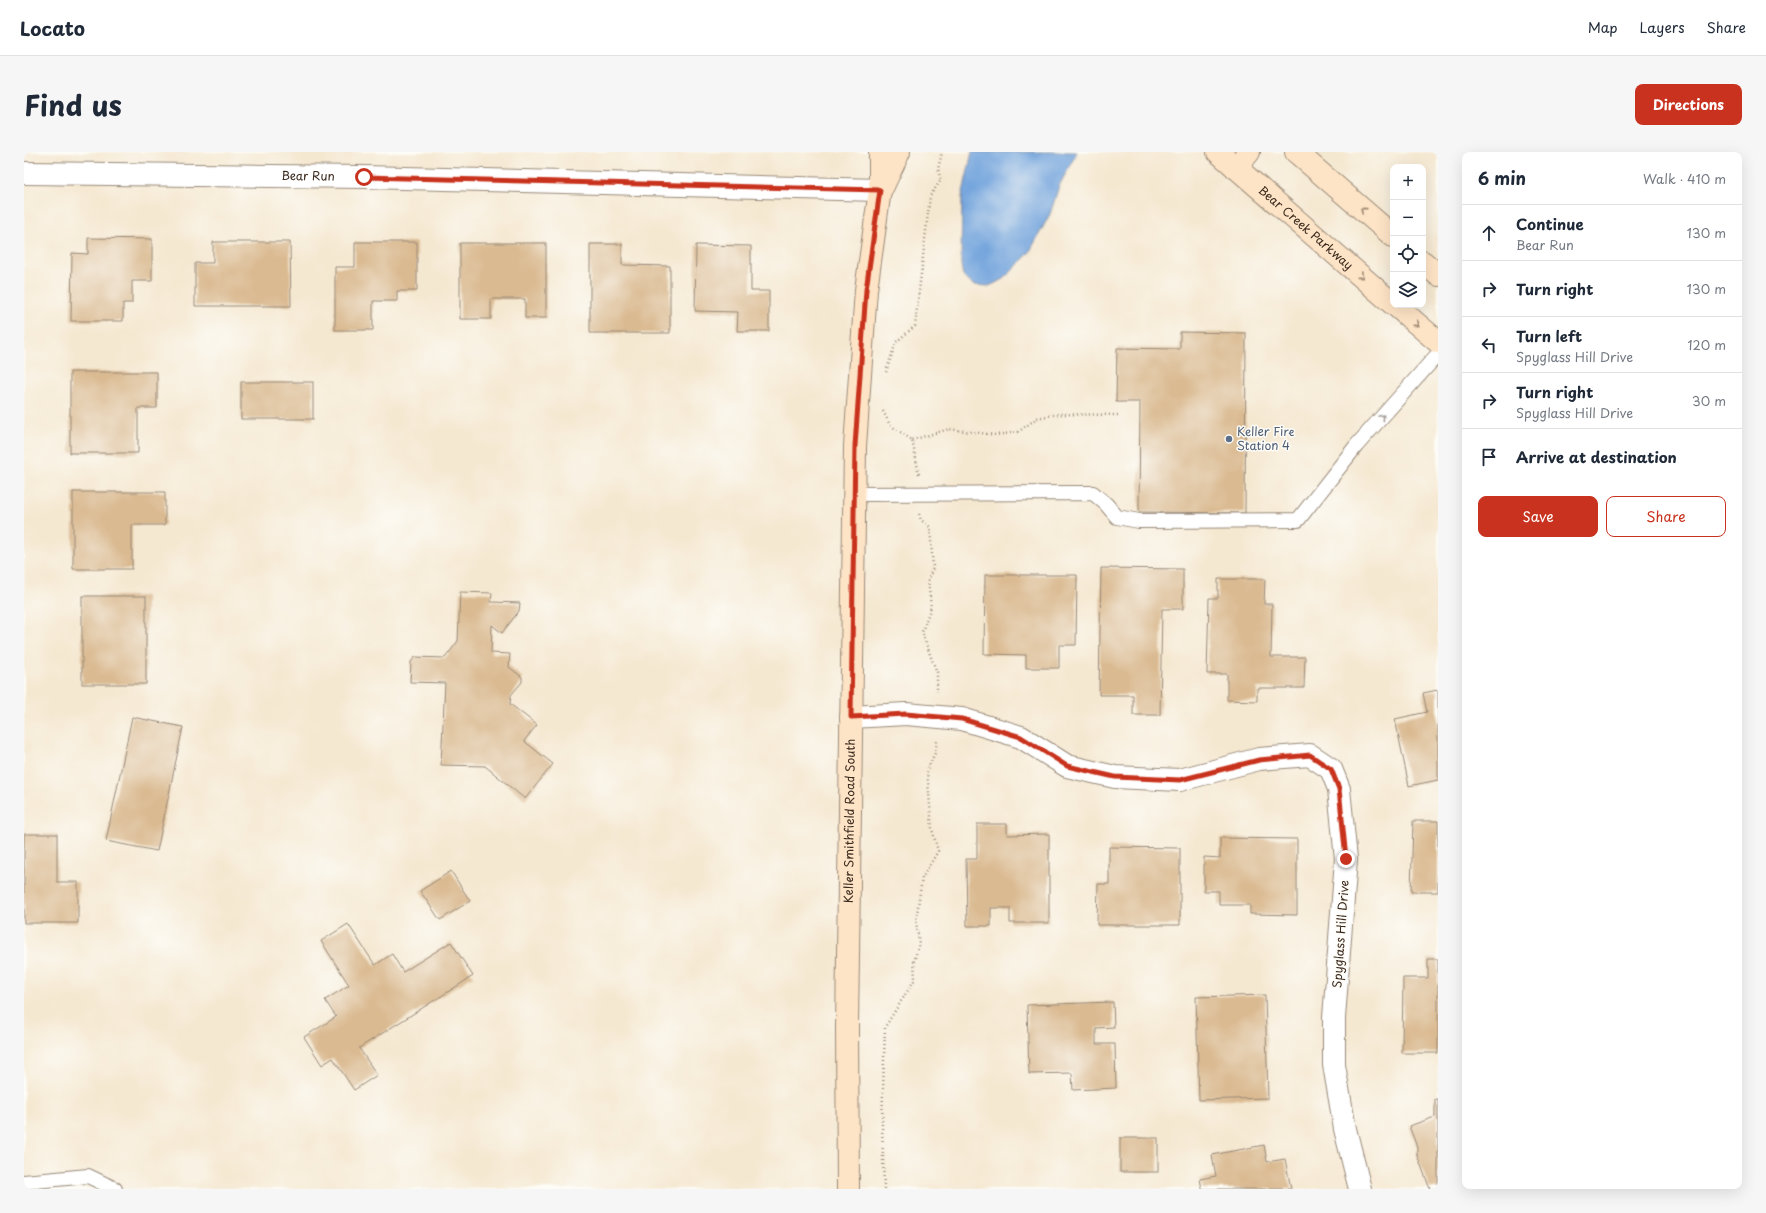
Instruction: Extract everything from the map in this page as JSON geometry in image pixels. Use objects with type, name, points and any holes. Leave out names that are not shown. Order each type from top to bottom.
[{"type":"main road","name":"Keller Smithfield Road South","points":[[848,1189],[847,1027],[853,494],[866,290],[880,190],[880,152]]},
{"type":"main road","name":"Keller Smithfield Road South","points":[[880,190],[899,152]]},
{"type":"main road","name":"Bear Creek Parkway","points":[[1218,152],[1243,160],[1390,300]]},
{"type":"main road","points":[[1296,152],[1390,233]]},
{"type":"main road","points":[[1426,265],[1438,275]]},
{"type":"main road","name":"Bear Creek Parkway","points":[[1399,308],[1438,342]]},
{"type":"street","name":"Bear Run","points":[[24,173],[364,177],[880,190]]},
{"type":"street","name":"Spyglass Hill Drive","points":[[851,717],[906,714],[962,719],[1021,737],[1067,766],[1115,777],[1180,780],[1259,760],[1310,755],[1331,769],[1339,789],[1346,859],[1334,1018],[1334,1065],[1345,1129],[1360,1189]]},
{"type":"lane","points":[[853,494],[1093,494],[1106,504],[1116,517],[1139,520],[1298,520],[1356,446],[1438,354]]},
{"type":"lane","points":[[24,1182],[88,1176],[115,1189]]},
{"type":"path","points":[[884,378],[896,342],[915,326],[930,196],[941,180],[938,170],[942,152]]},
{"type":"path","points":[[884,405],[883,412],[890,425],[912,440],[919,476]]},
{"type":"path","points":[[912,440],[949,429],[996,435],[1018,432],[1037,418],[1059,414],[1119,414]]},
{"type":"path","points":[[918,513],[921,520],[930,528],[933,568],[928,580],[931,607],[922,632],[937,672],[936,697]]},
{"type":"path","points":[[884,1189],[882,1124],[885,1027],[915,979],[914,961],[919,944],[916,921],[922,878],[938,851],[932,829],[927,770],[935,753],[938,735]]},
{"type":"water","points":[[972,152],[1077,152],[1059,186],[1050,214],[1029,253],[1004,279],[989,286],[973,285],[963,276],[961,264],[962,197]]},
{"type":"building","points":[[88,238],[152,239],[152,281],[132,281],[132,303],[123,303],[123,321],[71,321],[72,253],[88,254]]},
{"type":"building","points":[[213,242],[290,242],[291,306],[195,306],[195,263],[213,263]]},
{"type":"building","points":[[355,242],[417,242],[417,291],[397,291],[397,301],[373,301],[373,330],[335,330],[335,267],[355,267]]},
{"type":"building","points":[[460,243],[546,243],[546,318],[525,318],[525,299],[491,299],[491,319],[460,319]]},
{"type":"building","points":[[590,244],[622,244],[622,265],[670,266],[670,333],[590,333]]},
{"type":"building","points":[[696,245],[751,246],[751,291],[769,291],[769,331],[737,331],[738,312],[695,311]]},
{"type":"building","points":[[1180,332],[1246,333],[1245,513],[1139,512],[1140,402],[1116,402],[1117,348],[1180,349]]},
{"type":"building","points":[[70,372],[157,372],[157,408],[138,408],[138,453],[70,453]]},
{"type":"building","points":[[241,382],[313,382],[313,419],[241,419]]},
{"type":"building","points":[[73,492],[165,492],[165,525],[132,525],[132,569],[73,569]]},
{"type":"building","points":[[1101,568],[1183,569],[1183,609],[1162,609],[1160,715],[1133,715],[1133,695],[1099,695]]},
{"type":"building","points":[[985,575],[1077,575],[1076,645],[1059,645],[1059,668],[1026,668],[1026,655],[984,654]]},
{"type":"building","points":[[1218,579],[1265,579],[1264,604],[1272,604],[1271,657],[1305,657],[1304,688],[1257,688],[1257,701],[1227,700],[1227,674],[1207,674],[1209,598],[1218,598]]},
{"type":"building","points":[[460,592],[492,593],[491,602],[520,603],[519,611],[502,633],[492,625],[491,653],[510,654],[509,667],[522,677],[522,682],[511,695],[510,704],[537,725],[524,741],[553,764],[525,799],[485,766],[441,765],[445,683],[410,682],[411,662],[415,657],[445,658],[458,641]]},
{"type":"building","points":[[82,596],[146,596],[146,684],[82,684]]},
{"type":"building","points":[[1438,690],[1438,780],[1409,786],[1395,719],[1427,712],[1423,693]]},
{"type":"building","points":[[132,717],[183,727],[157,851],[106,841]]},
{"type":"building","points":[[1413,821],[1438,821],[1438,892],[1411,892]]},
{"type":"building","points":[[977,824],[1007,824],[1007,835],[1049,834],[1049,923],[1010,923],[1010,908],[991,908],[991,926],[967,926],[966,859],[977,859]]},
{"type":"building","points":[[24,834],[57,834],[57,882],[78,882],[78,923],[24,923]]},
{"type":"building","points":[[1220,838],[1297,839],[1297,915],[1250,914],[1250,905],[1219,905],[1219,891],[1204,891],[1204,857],[1220,858]]},
{"type":"building","points":[[1109,847],[1180,848],[1180,925],[1097,925],[1098,884],[1109,884]]},
{"type":"building","points":[[451,871],[470,901],[440,920],[420,891]]},
{"type":"building","points":[[348,924],[375,965],[392,954],[403,972],[451,942],[473,976],[359,1048],[377,1075],[354,1090],[333,1058],[322,1065],[304,1037],[336,1017],[325,1000],[349,985],[321,941]]},
{"type":"building","points":[[1428,959],[1438,959],[1438,1053],[1402,1053],[1403,978],[1428,978]]},
{"type":"building","points":[[1265,995],[1268,1098],[1199,1100],[1196,997]]},
{"type":"building","points":[[1113,1002],[1114,1027],[1096,1028],[1096,1044],[1115,1044],[1116,1088],[1073,1090],[1072,1073],[1029,1074],[1027,1005]]},
{"type":"building","points":[[1435,1099],[1438,1099],[1438,1189],[1430,1189],[1417,1155],[1417,1147],[1409,1126],[1435,1117]]},
{"type":"building","points":[[1120,1138],[1158,1138],[1158,1172],[1120,1172]]},
{"type":"building","points":[[1264,1145],[1267,1162],[1285,1159],[1291,1189],[1202,1189],[1200,1179],[1216,1176],[1212,1155]]},
{"type":"place","name":"Keller Fire Station 4","points":[[1229,439]]},
{"type":"route","points":[[364,177],[880,190],[866,290],[855,446],[853,494],[851,717],[906,714],[962,719],[1021,737],[1067,766],[1115,777],[1180,780],[1259,760],[1284,756],[1310,755],[1331,769],[1339,789],[1346,859]]}]
